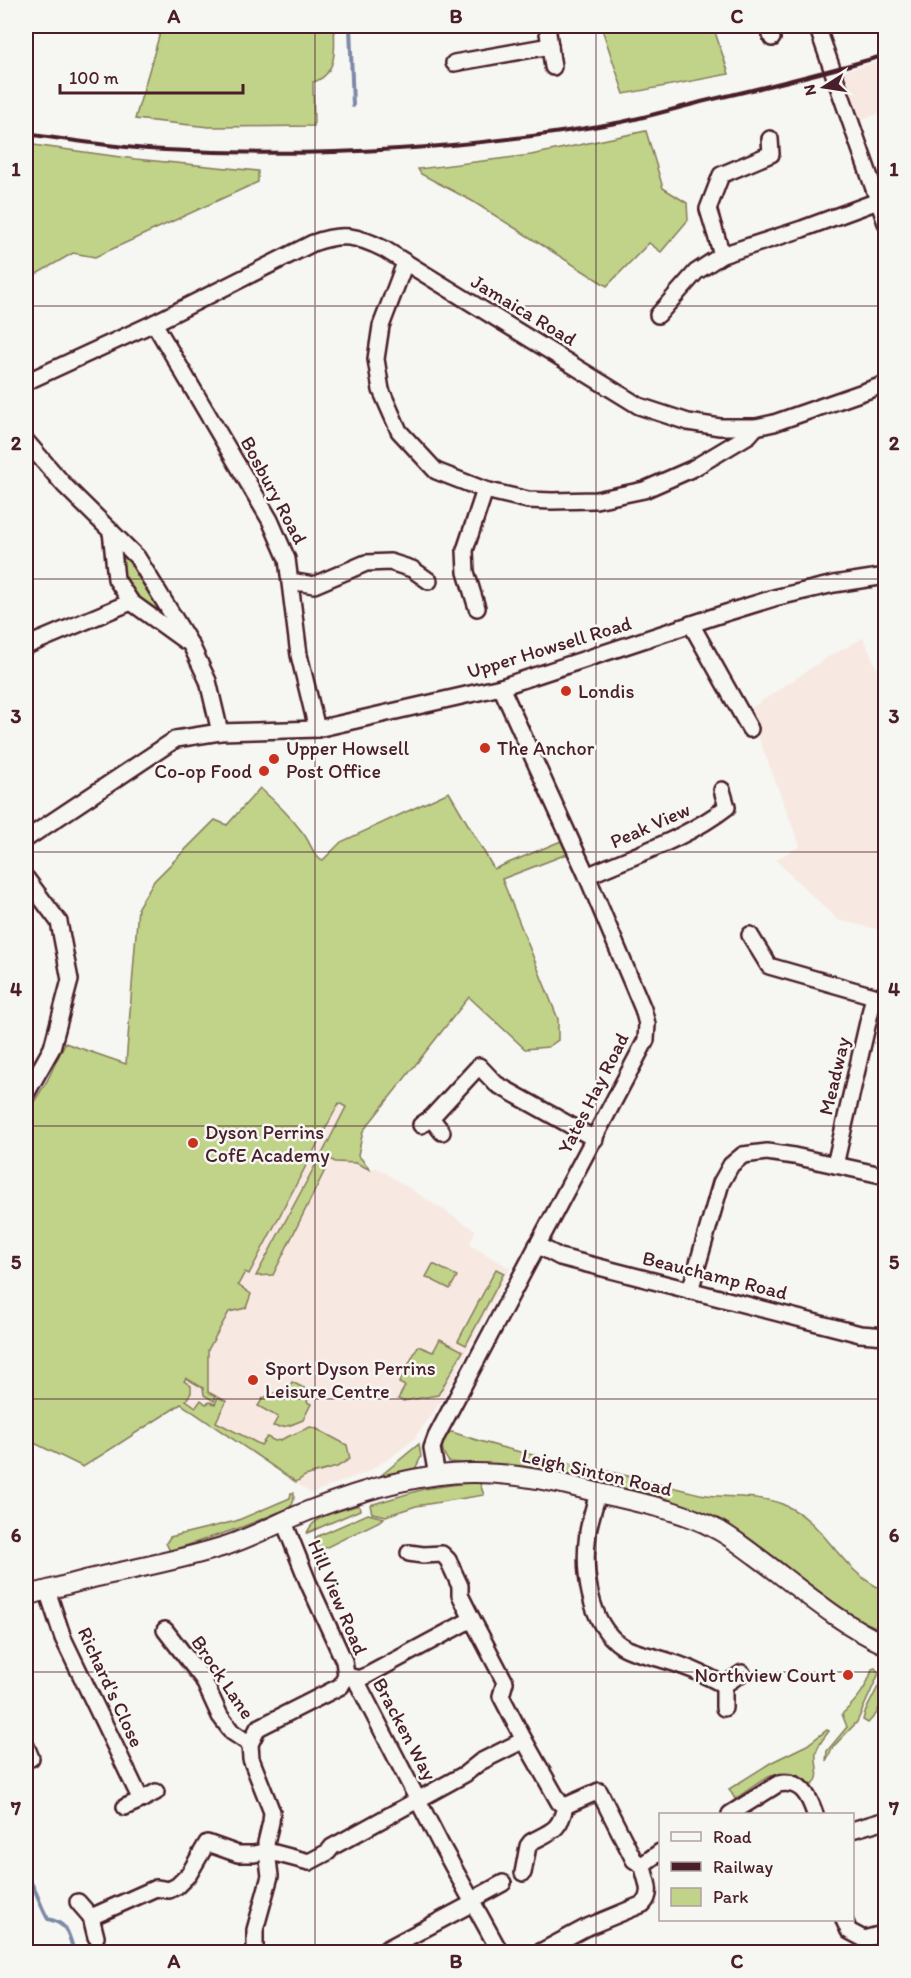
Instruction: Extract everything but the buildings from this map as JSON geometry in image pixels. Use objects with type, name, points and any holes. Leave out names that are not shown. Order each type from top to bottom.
[{"type":"main road","name":"Leigh Sinton Road","points":[[26,1596],[192,1555],[252,1536],[315,1509],[378,1488],[405,1481],[473,1472],[546,1480],[656,1507],[713,1527],[736,1541],[837,1617],[885,1645]]},
{"type":"street","points":[[547,26],[553,67]]},
{"type":"street","points":[[817,26],[885,223]]},
{"type":"street","points":[[455,64],[550,46]]},
{"type":"street","points":[[722,255],[708,209],[711,198],[722,175],[771,154],[770,139]]},
{"type":"street","points":[[658,315],[696,272],[722,255],[878,201]]},
{"type":"street","name":"Jamaica Road","points":[[26,382],[154,323],[313,243],[325,238],[352,236],[384,249],[639,406],[688,422],[720,427],[756,427],[774,423],[885,384]]},
{"type":"street","points":[[405,263],[381,326],[376,360],[381,390],[399,431],[436,471],[485,490],[528,500],[596,500],[644,490],[692,469],[748,435],[756,427]]},
{"type":"street","name":"Bosbury Road","points":[[154,323],[270,520],[287,559],[299,656],[317,729]]},
{"type":"street","points":[[26,441],[65,486],[137,557],[192,647],[207,681],[220,732]]},
{"type":"street","points":[[477,608],[466,572],[465,550],[485,490]]},
{"type":"street","points":[[111,531],[116,579],[131,602],[192,647]]},
{"type":"street","points":[[290,581],[314,585],[366,563],[390,562],[412,569],[429,582]]},
{"type":"street","name":"Upper Howsell Road","points":[[26,838],[176,740],[220,732],[317,729],[501,687],[691,624],[784,596],[834,584],[885,576]]},
{"type":"street","points":[[26,646],[131,602]]},
{"type":"street","points":[[691,624],[750,729]]},
{"type":"street","name":"Yates Hay Road","points":[[437,1476],[432,1448],[436,1437],[646,1040],[647,1024],[643,1009],[587,876],[501,687]]},
{"type":"street","name":"Peak View","points":[[587,876],[732,812],[722,790]]},
{"type":"street","points":[[26,878],[59,922],[70,980],[52,1048],[26,1094]]},
{"type":"street","name":"Meadway","points":[[750,935],[769,966],[880,998],[835,1165]]},
{"type":"street","points":[[442,1132],[426,1121],[482,1062],[496,1084],[595,1139]]},
{"type":"street","points":[[690,1291],[721,1183],[732,1165],[743,1155],[767,1152],[885,1176]]},
{"type":"street","name":"Beauchamp Road","points":[[537,1245],[560,1257],[690,1291],[860,1334],[885,1336]]},
{"type":"street","points":[[598,1492],[588,1532],[586,1554],[588,1581],[594,1608],[604,1629],[622,1646],[685,1666],[724,1685]]},
{"type":"street","name":"Hill View Road","points":[[250,1744],[258,1728],[330,1693],[351,1676],[308,1582],[284,1522]]},
{"type":"street","points":[[410,1553],[442,1554],[448,1560],[460,1586],[459,1596],[505,1682],[501,1696],[559,1802],[565,1806]]},
{"type":"street","name":"Richard's Close","points":[[47,1590],[63,1638],[141,1800]]},
{"type":"street","points":[[351,1676],[358,1679],[368,1675],[472,1619]]},
{"type":"street","name":"Brock Lane","points":[[165,1630],[203,1679],[220,1716],[232,1732],[250,1744]]},
{"type":"street","points":[[724,1685],[742,1673]]},
{"type":"street","name":"Bracken Way","points":[[351,1676],[366,1700],[500,1953]]},
{"type":"street","points":[[724,1685],[724,1707]]},
{"type":"street","name":"Bracken Way","points":[[267,1851],[309,1862],[328,1852],[332,1846],[465,1774],[480,1762],[524,1740]]},
{"type":"street","points":[[250,1744],[251,1759],[272,1812],[267,1843],[270,1876],[255,1930],[255,1953]]},
{"type":"street","points":[[733,1813],[778,1784],[785,1782],[796,1784],[805,1792],[814,1813]]},
{"type":"street","points":[[540,1953],[585,1928],[643,1904],[649,1892],[643,1866],[634,1860],[599,1791],[565,1806]]},
{"type":"street","points":[[125,1807],[156,1792]]},
{"type":"street","points":[[523,1873],[528,1846],[531,1842],[557,1828],[565,1806]]},
{"type":"street","points":[[854,1829],[885,1821]]},
{"type":"street","points":[[92,1917],[156,1888],[169,1890],[177,1886],[189,1874],[207,1843],[238,1854],[267,1851]]},
{"type":"street","points":[[643,1866],[659,1853]]},
{"type":"street","points":[[381,1952],[503,1883]]},
{"type":"street","points":[[78,1902],[92,1917],[96,1937]]},
{"type":"street","points":[[844,1921],[854,1935],[864,1939],[885,1934]]},
{"type":"shaded area","points":[[885,60],[885,111],[860,121],[842,71]]},
{"type":"shaded area","points":[[863,638],[885,685],[885,931],[838,920],[775,860],[800,846],[748,710],[828,657]]},
{"type":"shaded area","name":"Dyson Perrins CofE Academy","points":[[260,788],[304,834],[316,856],[322,861],[422,1055],[363,1131],[358,1155],[371,1170],[376,1167],[475,1230],[470,1245],[510,1268],[442,1400],[414,1439],[390,1458],[365,1473],[311,1493],[181,1404],[26,1115],[47,1081],[65,1043],[126,1064],[138,907],[154,881],[215,820],[227,825]]},
{"type":"green space","points":[[162,26],[334,26],[334,51],[331,66],[327,73],[313,82],[314,126],[209,127],[135,119]]},
{"type":"green space","points":[[601,26],[713,26],[729,74],[624,94]]},
{"type":"green space","points":[[646,131],[663,188],[687,203],[688,220],[661,252],[649,243],[607,286],[472,201],[421,174],[418,169],[531,155]]},
{"type":"green space","points":[[26,144],[135,159],[258,171],[258,182],[95,257],[73,253],[26,280]]},
{"type":"green space","points":[[124,552],[168,622],[141,603],[130,592],[121,572],[119,553]]},
{"type":"green space","name":"Dyson Perrins CofE Academy","points":[[260,788],[293,821],[322,861],[341,842],[449,792],[494,869],[561,841],[567,854],[502,879],[558,1019],[558,1040],[548,1047],[525,1049],[469,997],[363,1131],[358,1155],[371,1170],[356,1163],[335,1162],[322,1154],[346,1107],[339,1103],[249,1274],[245,1272],[238,1285],[251,1294],[246,1308],[229,1312],[208,1350],[208,1392],[216,1396],[214,1401],[204,1395],[203,1388],[186,1378],[184,1381],[191,1386],[191,1393],[186,1400],[196,1407],[201,1400],[206,1404],[210,1402],[215,1404],[218,1397],[226,1401],[216,1422],[261,1445],[267,1437],[275,1441],[280,1440],[310,1427],[347,1445],[350,1459],[337,1467],[305,1476],[296,1482],[181,1404],[83,1467],[26,1439],[26,1115],[47,1081],[65,1043],[126,1064],[138,907],[154,881],[215,820],[227,825]]},
{"type":"green space","points":[[318,1160],[327,1166],[273,1275],[256,1276]]},
{"type":"green space","points":[[433,1264],[457,1276],[450,1289],[426,1277]]},
{"type":"green space","points":[[496,1269],[504,1273],[466,1345],[458,1341]]},
{"type":"green space","points":[[440,1339],[463,1351],[438,1395],[403,1401],[398,1399],[405,1386],[399,1383],[418,1346],[433,1352]]},
{"type":"green space","points":[[292,1382],[312,1392],[307,1402],[311,1404],[303,1420],[285,1426],[273,1426],[278,1417],[258,1406],[263,1398],[290,1386]]},
{"type":"green space","points":[[452,1432],[512,1450],[700,1494],[762,1499],[782,1504],[805,1517],[858,1574],[885,1591],[885,1631],[860,1620],[842,1608],[743,1535],[633,1492],[535,1468],[449,1462],[442,1444],[447,1433]]},
{"type":"green space","points":[[419,1444],[421,1457],[415,1469],[378,1478]]},
{"type":"green space","points":[[479,1481],[484,1495],[416,1506],[386,1516],[372,1513],[370,1505],[424,1489]]},
{"type":"green space","points":[[291,1493],[294,1493],[294,1499],[289,1508],[242,1527],[170,1551],[166,1543],[170,1537],[236,1521],[290,1498]]},
{"type":"green space","points":[[359,1505],[360,1510],[307,1533],[322,1517]]},
{"type":"green space","points":[[368,1514],[384,1518],[317,1552],[316,1537]]},
{"type":"green space","points":[[875,1668],[879,1673],[857,1722],[833,1747],[826,1761],[827,1751],[847,1727],[842,1714],[861,1693],[872,1669]]},
{"type":"green space","points":[[882,1679],[885,1679],[884,1700],[878,1712],[868,1723],[863,1720],[865,1712]]},
{"type":"green space","points":[[827,1730],[829,1731],[816,1753],[818,1775],[812,1785],[791,1773],[782,1773],[763,1780],[735,1799],[729,1789],[772,1762],[807,1745]]},
{"type":"waterway","points":[[350,26],[353,106]]},
{"type":"waterway","points":[[26,1875],[48,1919],[60,1923],[67,1931],[74,1952]]},
{"type":"railway","points":[[26,134],[130,148],[222,152],[337,152],[452,145],[622,122],[886,55]]},
{"type":"place","name":"Londis","points":[[566,691]]},
{"type":"place","name":"The Anchor","points":[[485,748]]},
{"type":"place","name":"Upper Howsell Post Office","points":[[274,759]]},
{"type":"place","name":"Co-op Food","points":[[264,771]]},
{"type":"place","name":"Dyson Perrins CofE Academy","points":[[193,1143]]},
{"type":"place","name":"Sport Dyson Perrins Leisure Centre","points":[[253,1380]]},
{"type":"place","name":"Northview Court","points":[[848,1675]]}]
